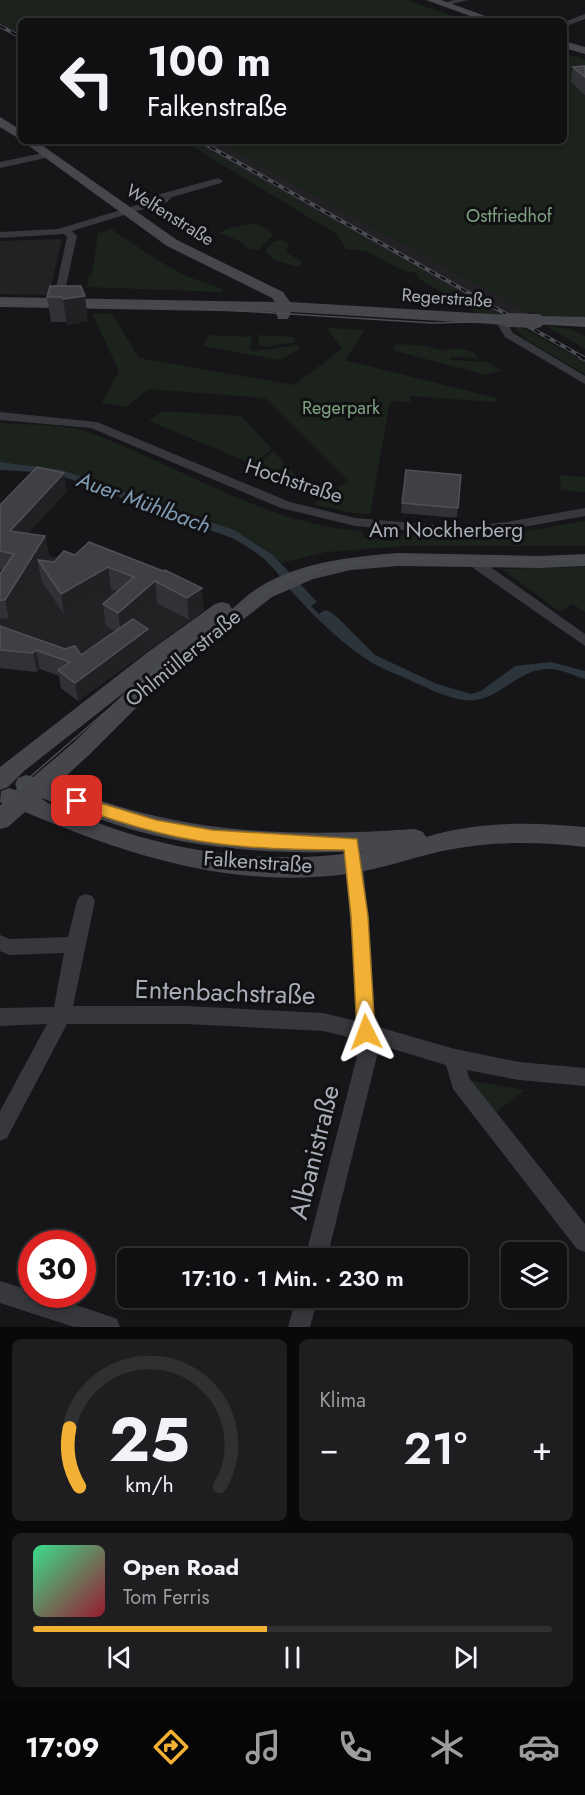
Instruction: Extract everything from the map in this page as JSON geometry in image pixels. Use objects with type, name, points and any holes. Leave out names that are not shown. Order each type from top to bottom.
[{"type":"main road","points":[[431,0],[485,18]]},
{"type":"main road","points":[[567,45],[585,51]]},
{"type":"main road","points":[[0,120],[18,134]]},
{"type":"main road","name":"Welfenstraße","points":[[32,144],[123,210],[187,251],[278,295],[284,311]]},
{"type":"main road","name":"Regerstraße","points":[[0,302],[193,307],[218,313],[284,311],[433,328],[504,320],[585,324]]},
{"type":"main road","name":"Am Nockherberg","points":[[318,566],[351,555],[396,551],[548,554],[585,552]]},
{"type":"main road","name":"Am Nockherberg","points":[[318,566],[397,560],[585,560]]},
{"type":"main road","name":"Ohlmüllerstraße","points":[[10,786],[81,749],[152,679],[238,612],[286,582],[318,566]]},
{"type":"main road","name":"Ohlmüllerstraße","points":[[0,819],[10,786],[103,698],[254,588],[318,566]]},
{"type":"main road","name":"Falkenstraße","points":[[10,786],[123,818],[195,834],[229,839],[294,843],[353,853],[505,833],[585,837]]},
{"type":"street","points":[[444,4],[464,0]]},
{"type":"street","points":[[567,24],[585,16]]},
{"type":"street","points":[[0,165],[47,155]]},
{"type":"street","points":[[0,235],[42,234],[66,230],[123,210],[133,209],[218,182]]},
{"type":"street","points":[[58,302],[72,236],[66,230]]},
{"type":"street","points":[[504,320],[509,335],[585,381]]},
{"type":"street","name":"Hochstraße","points":[[0,416],[93,425],[277,501],[355,522],[459,531],[507,526],[585,512]]},
{"type":"street","points":[[478,560],[478,565],[579,637]]},
{"type":"street","name":"Albanistraße","points":[[319,1248],[367,1056],[353,853]]},
{"type":"street","points":[[0,1131],[62,1015],[86,901]]},
{"type":"street","points":[[0,943],[9,947],[75,945]]},
{"type":"street","name":"Entenbachstraße","points":[[0,1017],[186,1015],[323,1022],[456,1058],[519,1071],[585,1077]]},
{"type":"street","points":[[456,1058],[460,1082],[585,1241]]},
{"type":"street","points":[[0,1292],[109,1327]]},
{"type":"street","points":[[299,1327],[304,1308]]},
{"type":"shaded area","points":[[196,144],[221,144],[526,311],[531,317],[502,316]]},
{"type":"shaded area","points":[[62,239],[49,295],[0,294],[0,241]]},
{"type":"shaded area","points":[[0,519],[14,549],[91,564],[167,591],[205,610],[78,701],[61,688],[72,680],[40,669],[37,672],[0,668]]},
{"type":"green space","points":[[0,0],[405,0],[459,18],[18,18],[18,32],[0,23]]},
{"type":"green space","name":"Ostfriedhof","points":[[567,54],[585,60],[585,319],[538,317],[535,313],[526,311],[226,147],[234,144],[567,144]]},
{"type":"green space","points":[[188,144],[196,144],[502,316],[480,314],[419,279],[418,274],[400,269],[365,251],[346,249],[338,235]]},
{"type":"green space","points":[[253,223],[264,227],[274,235],[258,250],[249,249],[239,241],[219,233],[232,228]]},
{"type":"green space","points":[[111,229],[159,261],[188,277],[223,289],[222,292],[87,287],[89,276],[92,275],[98,233]]},
{"type":"green space","points":[[281,240],[288,244],[286,252],[302,262],[301,266],[274,260],[265,251],[273,242]]},
{"type":"green space","name":"Regerpark","points":[[92,313],[112,314],[139,358],[294,385],[342,349],[327,328],[365,330],[345,360],[497,398],[494,402],[411,396],[410,402],[390,401],[370,514],[353,513],[313,504],[348,481],[265,398],[148,389],[126,407],[102,403],[119,371]]},
{"type":"green space","points":[[519,326],[585,362],[585,374],[528,341],[515,328]]},
{"type":"green space","points":[[546,326],[571,329],[585,336],[585,349]]},
{"type":"green space","points":[[209,335],[252,337],[250,349],[254,351],[299,345],[300,348],[280,360],[203,346]]},
{"type":"green space","points":[[259,335],[293,337],[296,342],[266,347],[258,344]]},
{"type":"green space","points":[[396,344],[473,352],[479,358],[451,357],[451,360],[488,362],[501,371],[485,375],[392,350]]},
{"type":"green space","points":[[163,411],[241,416],[272,449],[253,464],[149,421]]},
{"type":"green space","points":[[0,423],[82,430],[117,443],[255,505],[326,526],[363,531],[363,537],[393,541],[395,533],[460,539],[503,535],[585,521],[585,546],[406,546],[326,552],[282,563],[266,549],[248,538],[211,521],[62,470],[0,462]]},
{"type":"green space","points":[[273,451],[301,481],[291,486],[250,470]]},
{"type":"green space","points":[[560,475],[585,477],[585,492],[561,490]]},
{"type":"green space","points":[[585,567],[585,612],[573,604],[560,612],[502,569]]},
{"type":"green space","points":[[467,1080],[524,1090],[495,1113]]},
{"type":"water","points":[[0,462],[62,470],[234,530],[272,554],[317,602],[311,606],[320,615],[338,618],[375,655],[437,684],[471,694],[481,691],[515,666],[551,662],[585,671],[585,679],[546,669],[523,676],[483,698],[458,699],[442,694],[379,667],[352,649],[311,612],[268,563],[254,551],[232,538],[67,478],[35,472],[0,470]]},
{"type":"building","points":[[585,66],[585,77],[573,67]]},
{"type":"building","points":[[50,286],[81,286],[85,296],[63,299],[62,297],[47,297]]},
{"type":"building","points":[[37,467],[64,473],[10,531],[45,536],[5,600],[0,600],[0,574],[14,554],[0,551],[0,505]]},
{"type":"building","points":[[406,470],[461,475],[458,508],[402,503]]},
{"type":"building","points":[[89,542],[165,570],[202,588],[187,598],[155,581],[118,613],[103,604],[134,577],[108,567],[61,594],[38,560],[54,562],[64,551],[75,555]]},
{"type":"building","points":[[133,619],[148,629],[75,683],[58,670],[70,662],[36,650],[33,653],[0,650],[0,626],[65,649],[75,646],[81,655]]},
{"type":"waterway","name":"Auer Mühlbach","points":[[325,614],[341,629]]},
{"type":"tram line","points":[[0,303],[192,308],[433,323],[510,321],[585,325]]},
{"type":"tram line","points":[[0,807],[23,783],[133,688],[239,609],[288,578],[333,565],[387,558],[585,559]]},
{"type":"railway","points":[[0,26],[18,35]]},
{"type":"railway","points":[[205,144],[584,358]]},
{"type":"railway","points":[[581,357],[585,359]]},
{"type":"route","points":[[77,801],[92,808],[156,826],[212,837],[305,844],[352,843],[357,880],[366,1032]]}]
